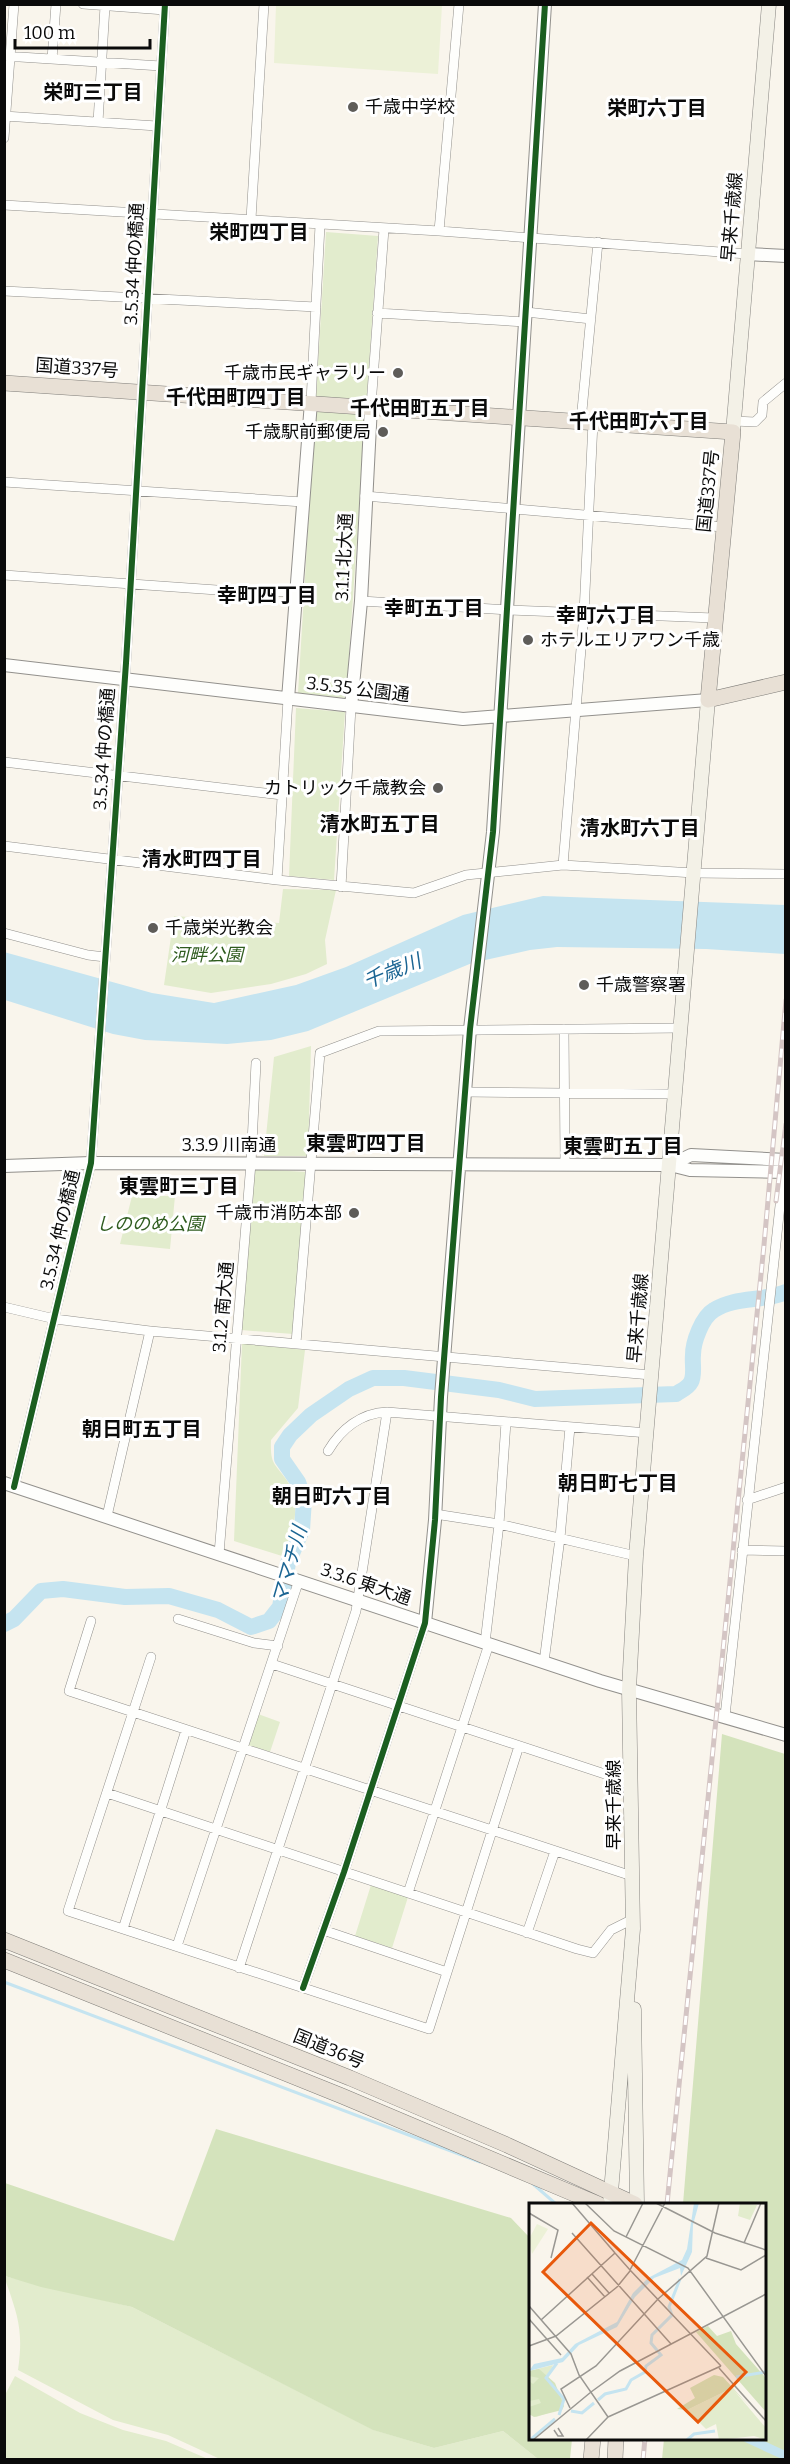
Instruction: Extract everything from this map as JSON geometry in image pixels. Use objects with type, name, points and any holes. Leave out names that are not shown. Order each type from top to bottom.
[{"type":"highway","name":"国道337号","points":[[4,382],[587,422],[734,427],[714,618],[708,700]]},
{"type":"highway","points":[[708,700],[786,682]]},
{"type":"highway","name":"国道36号","points":[[4,1940],[350,2078],[609,2197],[629,2203]]},
{"type":"highway","points":[[4,1960],[342,2096],[593,2203]]},
{"type":"highway","points":[[591,2460],[593,2440]]},
{"type":"highway","points":[[615,2460],[616,2440]]},
{"type":"main road","name":"早来千歳線","points":[[734,427],[769,4]]},
{"type":"main road","name":"早来千歳線","points":[[636,2203],[629,1689],[636,1556],[708,700]]},
{"type":"main road","name":"早来千歳線","points":[[609,2197],[633,1941]]},
{"type":"street","points":[[4,138],[7,57],[14,4]]},
{"type":"street","points":[[52,59],[56,4]]},
{"type":"street","points":[[83,4],[165,7]]},
{"type":"street","points":[[251,219],[264,4]]},
{"type":"street","points":[[439,231],[459,4]]},
{"type":"street","points":[[303,1989],[344,1872],[425,1623],[470,1029],[486,898],[508,610],[545,4]]},
{"type":"street","points":[[98,122],[105,6]]},
{"type":"street","name":"3.5.34 仲の橋通","points":[[9,1485],[55,1318],[91,1163],[124,681],[165,7]]},
{"type":"street","points":[[7,57],[161,66]]},
{"type":"street","points":[[5,116],[157,126]]},
{"type":"street","points":[[4,205],[531,237],[786,256]]},
{"type":"street","points":[[277,880],[321,225]]},
{"type":"street","name":"3.1.1 北大通","points":[[341,887],[384,228]]},
{"type":"street","points":[[563,865],[574,711],[584,613],[587,422],[591,319],[598,242]]},
{"type":"street","points":[[4,291],[316,307]]},
{"type":"street","points":[[377,313],[591,319]]},
{"type":"street","points":[[734,427],[755,422],[762,415],[763,402],[786,383]]},
{"type":"street","points":[[4,482],[303,502]]},
{"type":"street","points":[[365,496],[723,527]]},
{"type":"street","points":[[4,575],[231,591],[295,591]]},
{"type":"street","points":[[361,601],[508,610],[714,618]]},
{"type":"street","name":"3.5.35 公園通","points":[[4,665],[124,681],[464,719],[708,700]]},
{"type":"street","points":[[4,762],[117,773],[282,795]]},
{"type":"street","points":[[4,846],[277,880],[414,893],[466,875],[563,865],[694,877],[785,874]]},
{"type":"street","points":[[4,933],[88,955],[105,962]]},
{"type":"street","points":[[297,1343],[320,1053],[379,1031],[681,1028]]},
{"type":"street","points":[[564,1029],[565,1164]]},
{"type":"street","name":"3.1.2 南大通","points":[[219,1554],[251,1163],[256,1063]]},
{"type":"street","points":[[465,1092],[676,1094]]},
{"type":"street","name":"3.3.9 川南通","points":[[4,1166],[91,1163],[670,1165],[691,1155],[785,1163]]},
{"type":"street","points":[[725,1716],[769,1292],[785,1163]]},
{"type":"street","points":[[4,1307],[55,1318],[150,1331],[444,1355],[651,1378]]},
{"type":"street","points":[[107,1516],[150,1331]]},
{"type":"street","points":[[239,1968],[356,1611],[387,1412]]},
{"type":"street","points":[[328,1451],[338,1435],[355,1422],[373,1413],[387,1412],[648,1434]]},
{"type":"street","points":[[408,1893],[487,1643],[506,1422]]},
{"type":"street","points":[[544,1662],[560,1538],[570,1427]]},
{"type":"street","name":"3.3.6 東大通","points":[[9,1485],[544,1662],[786,1735]]},
{"type":"street","points":[[747,1500],[786,1487]]},
{"type":"street","points":[[435,1514],[499,1524],[636,1556]]},
{"type":"street","points":[[742,1550],[786,1551]]},
{"type":"street","points":[[177,1946],[218,1830],[278,1646],[295,1579]]},
{"type":"street","points":[[178,1619],[254,1643],[278,1646]]},
{"type":"street","points":[[91,1621],[69,1691],[632,1876]]},
{"type":"street","points":[[151,1657],[68,1911],[429,2029],[519,1746]]},
{"type":"street","points":[[272,1664],[632,1783]]},
{"type":"street","points":[[123,1929],[186,1730]]},
{"type":"street","points":[[107,1793],[593,1953],[611,1930],[633,1919]]},
{"type":"street","points":[[527,1933],[555,1851]]},
{"type":"street","points":[[324,1930],[447,1972]]},
{"type":"green space","points":[[276,5],[442,5],[438,74],[274,63]]},
{"type":"green space","points":[[326,232],[378,236],[346,698],[298,693]]},
{"type":"green space","points":[[296,708],[345,712],[334,880],[289,876]]},
{"type":"green space","name":"河畔公園","points":[[283,889],[336,890],[325,940],[327,964],[306,974],[271,984],[211,993],[164,985],[174,916],[279,923]]},
{"type":"green space","points":[[311,1046],[308,1156],[264,1156],[274,1057]]},
{"type":"green space","points":[[254,1169],[307,1172],[293,1334],[241,1330]]},
{"type":"green space","name":"しののめ公園","points":[[132,1196],[175,1196],[170,1249],[120,1244]]},
{"type":"green space","points":[[242,1343],[305,1350],[298,1408],[271,1440],[273,1460],[288,1482],[295,1500],[292,1529],[282,1556],[234,1541]]},
{"type":"green space","points":[[258,1714],[280,1722],[270,1752],[248,1745]]},
{"type":"green space","points":[[722,1734],[785,1754],[785,2459],[662,2459],[664,2440],[766,2440],[766,2203],[683,2203]]},
{"type":"green space","points":[[371,1885],[408,1897],[392,1948],[355,1936]]},
{"type":"green space","points":[[216,2129],[511,2218],[529,2237],[529,2440],[572,2440],[570,2459],[538,2459],[503,2431],[434,2448],[373,2430],[132,2307],[41,2287],[5,2276],[5,2183],[174,2241]]},
{"type":"green space","points":[[4,2276],[132,2307],[374,2430],[434,2448],[503,2431],[538,2459],[220,2459],[168,2435],[113,2420],[18,2370],[20,2332]]},
{"type":"green space","points":[[15,2376],[80,2413],[123,2430],[166,2441],[208,2459],[5,2459],[5,2395]]},
{"type":"water","name":"千歳川","points":[[543,896],[785,905],[785,954],[706,949],[557,947],[530,950],[472,963],[308,1031],[271,1040],[227,1044],[145,1040],[113,1034],[5,1000],[4,952],[152,993],[214,1003],[296,985],[346,967],[463,915]]},
{"type":"waterway","name":"ママチ川","points":[[4,1624],[14,1619],[41,1591],[63,1589],[125,1597],[169,1596],[218,1610],[251,1627],[269,1621],[280,1607],[288,1563],[302,1530],[304,1499],[298,1482],[282,1459],[282,1447],[290,1435],[311,1415],[349,1389],[373,1378],[404,1378],[499,1390],[535,1399],[676,1394],[688,1386],[692,1379],[695,1343],[699,1330],[710,1313],[731,1303],[786,1292]]},
{"type":"waterway","points":[[4,1982],[480,2162]]},
{"type":"waterway","points":[[533,2184],[555,2203]]},
{"type":"waterway","points":[[751,2440],[786,2456]]},
{"type":"railway","points":[[667,2203],[764,1245],[786,1000]]},
{"type":"railway","points":[[776,1201],[786,1124]]},
{"type":"railway","points":[[643,2460],[645,2440]]},
{"type":"cycle path","points":[[14,1487],[91,1163],[126,663],[165,4]]},
{"type":"cycle path","points":[[303,1988],[344,1872],[425,1623],[435,1520],[441,1397],[470,1029],[493,832],[545,4]]},
{"type":"place","name":"千歳中学校","points":[[353,107]]},
{"type":"place","name":"千歳市民ギャラリー","points":[[398,373]]},
{"type":"place","name":"千歳駅前郵便局","points":[[383,432]]},
{"type":"place","name":"ホテルエリアワン千歳","points":[[528,640]]},
{"type":"place","name":"カトリック千歳教会","points":[[438,788]]},
{"type":"place","name":"千歳栄光教会","points":[[153,928]]},
{"type":"place","name":"千歳警察署","points":[[584,985]]},
{"type":"place","name":"千歳市消防本部","points":[[354,1213]]},
{"type":"district","name":"栄町三丁目","points":[[93,92]]},
{"type":"district","name":"栄町六丁目","points":[[657,108]]},
{"type":"district","name":"栄町四丁目","points":[[259,232]]},
{"type":"district","name":"千代田町四丁目","points":[[236,397]]},
{"type":"district","name":"千代田町五丁目","points":[[420,408]]},
{"type":"district","name":"千代田町六丁目","points":[[639,421]]},
{"type":"district","name":"幸町四丁目","points":[[267,595]]},
{"type":"district","name":"幸町五丁目","points":[[434,608]]},
{"type":"district","name":"幸町六丁目","points":[[606,615]]},
{"type":"district","name":"清水町五丁目","points":[[380,824]]},
{"type":"district","name":"清水町六丁目","points":[[640,828]]},
{"type":"district","name":"清水町四丁目","points":[[202,859]]},
{"type":"district","name":"東雲町四丁目","points":[[366,1143]]},
{"type":"district","name":"東雲町五丁目","points":[[623,1146]]},
{"type":"district","name":"東雲町三丁目","points":[[179,1186]]},
{"type":"district","name":"朝日町五丁目","points":[[142,1429]]},
{"type":"district","name":"朝日町七丁目","points":[[618,1483]]},
{"type":"district","name":"朝日町六丁目","points":[[332,1496]]}]
